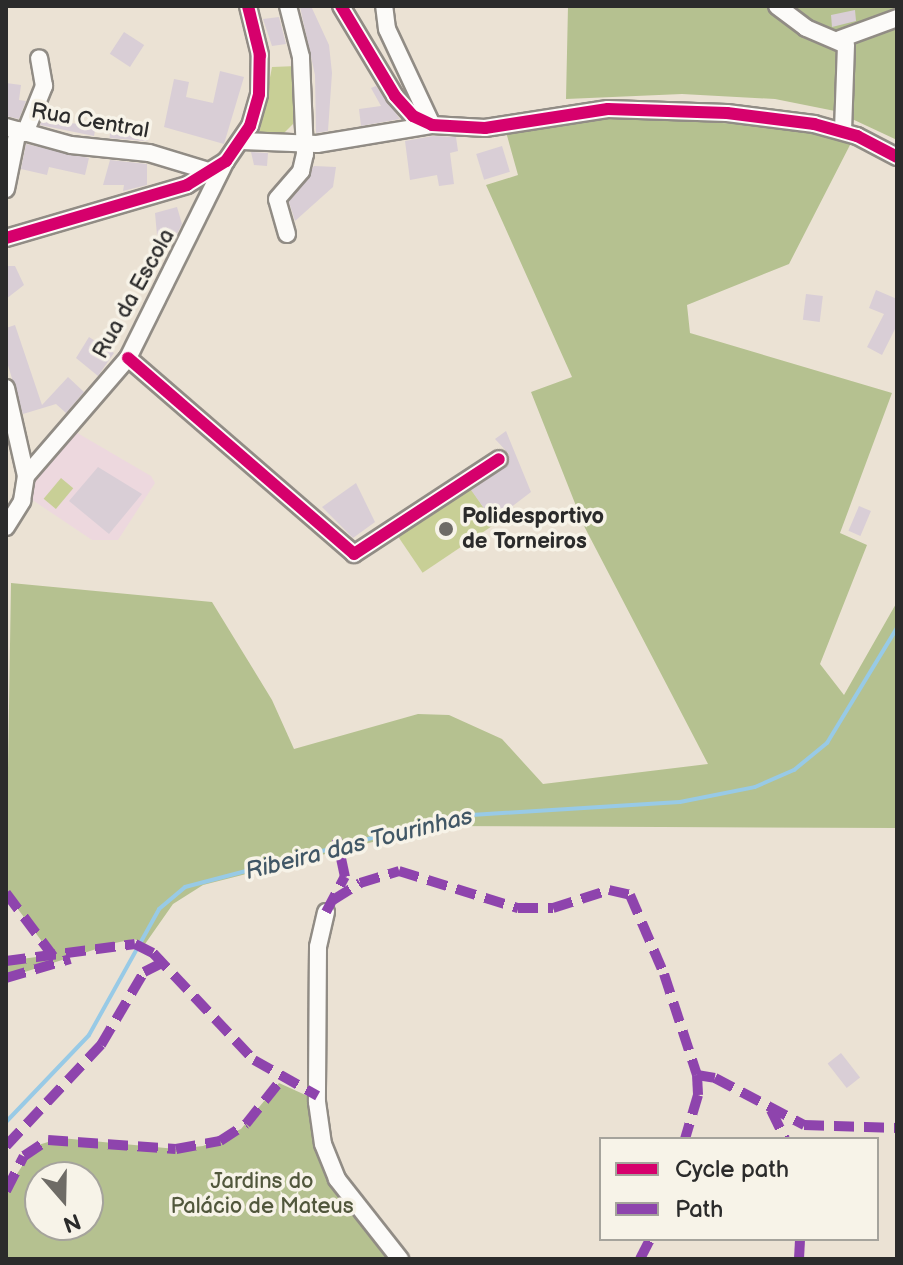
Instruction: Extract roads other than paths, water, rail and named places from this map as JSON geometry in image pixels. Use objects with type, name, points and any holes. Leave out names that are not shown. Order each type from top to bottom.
[{"type":"street","points":[[6,238],[148,197],[212,172],[226,161],[242,141],[254,116],[261,80],[248,6]]},
{"type":"street","points":[[287,234],[277,199],[301,171],[305,145],[299,47],[288,6]]},
{"type":"street","points":[[341,6],[395,96],[413,116],[432,125]]},
{"type":"street","points":[[384,6],[387,29],[432,125]]},
{"type":"street","points":[[777,6],[806,28],[840,39],[897,18]]},
{"type":"street","points":[[840,39],[848,53],[843,131]]},
{"type":"street","points":[[6,189],[16,130],[44,86],[39,58]]},
{"type":"street","points":[[242,141],[305,145],[432,125],[485,128],[577,112],[675,109],[775,117],[843,131],[897,157]]},
{"type":"street","points":[[276,143],[305,120]]},
{"type":"street","name":"Rua Central","points":[[16,130],[71,145],[149,153],[212,172]]},
{"type":"street","name":"Rua da Escola","points":[[26,476],[128,358],[226,161]]},
{"type":"street","points":[[128,358],[354,554],[499,459]]},
{"type":"street","points":[[6,388],[26,476],[22,501],[6,527]]},
{"type":"street","points":[[326,912],[318,947],[317,1102],[323,1144],[337,1179],[400,1259]]},
{"type":"waterway","name":"Ribeira das Tourinhas","points":[[6,1122],[89,1035],[159,909],[185,887],[456,816],[680,802],[755,787],[794,770],[827,743],[897,628]]},
{"type":"place","name":"Polidesportivo de Torneiros","points":[[446,529]]},
{"type":"park label","name":"Jardins do Palácio de Mateus","points":[[262,1194]]}]
